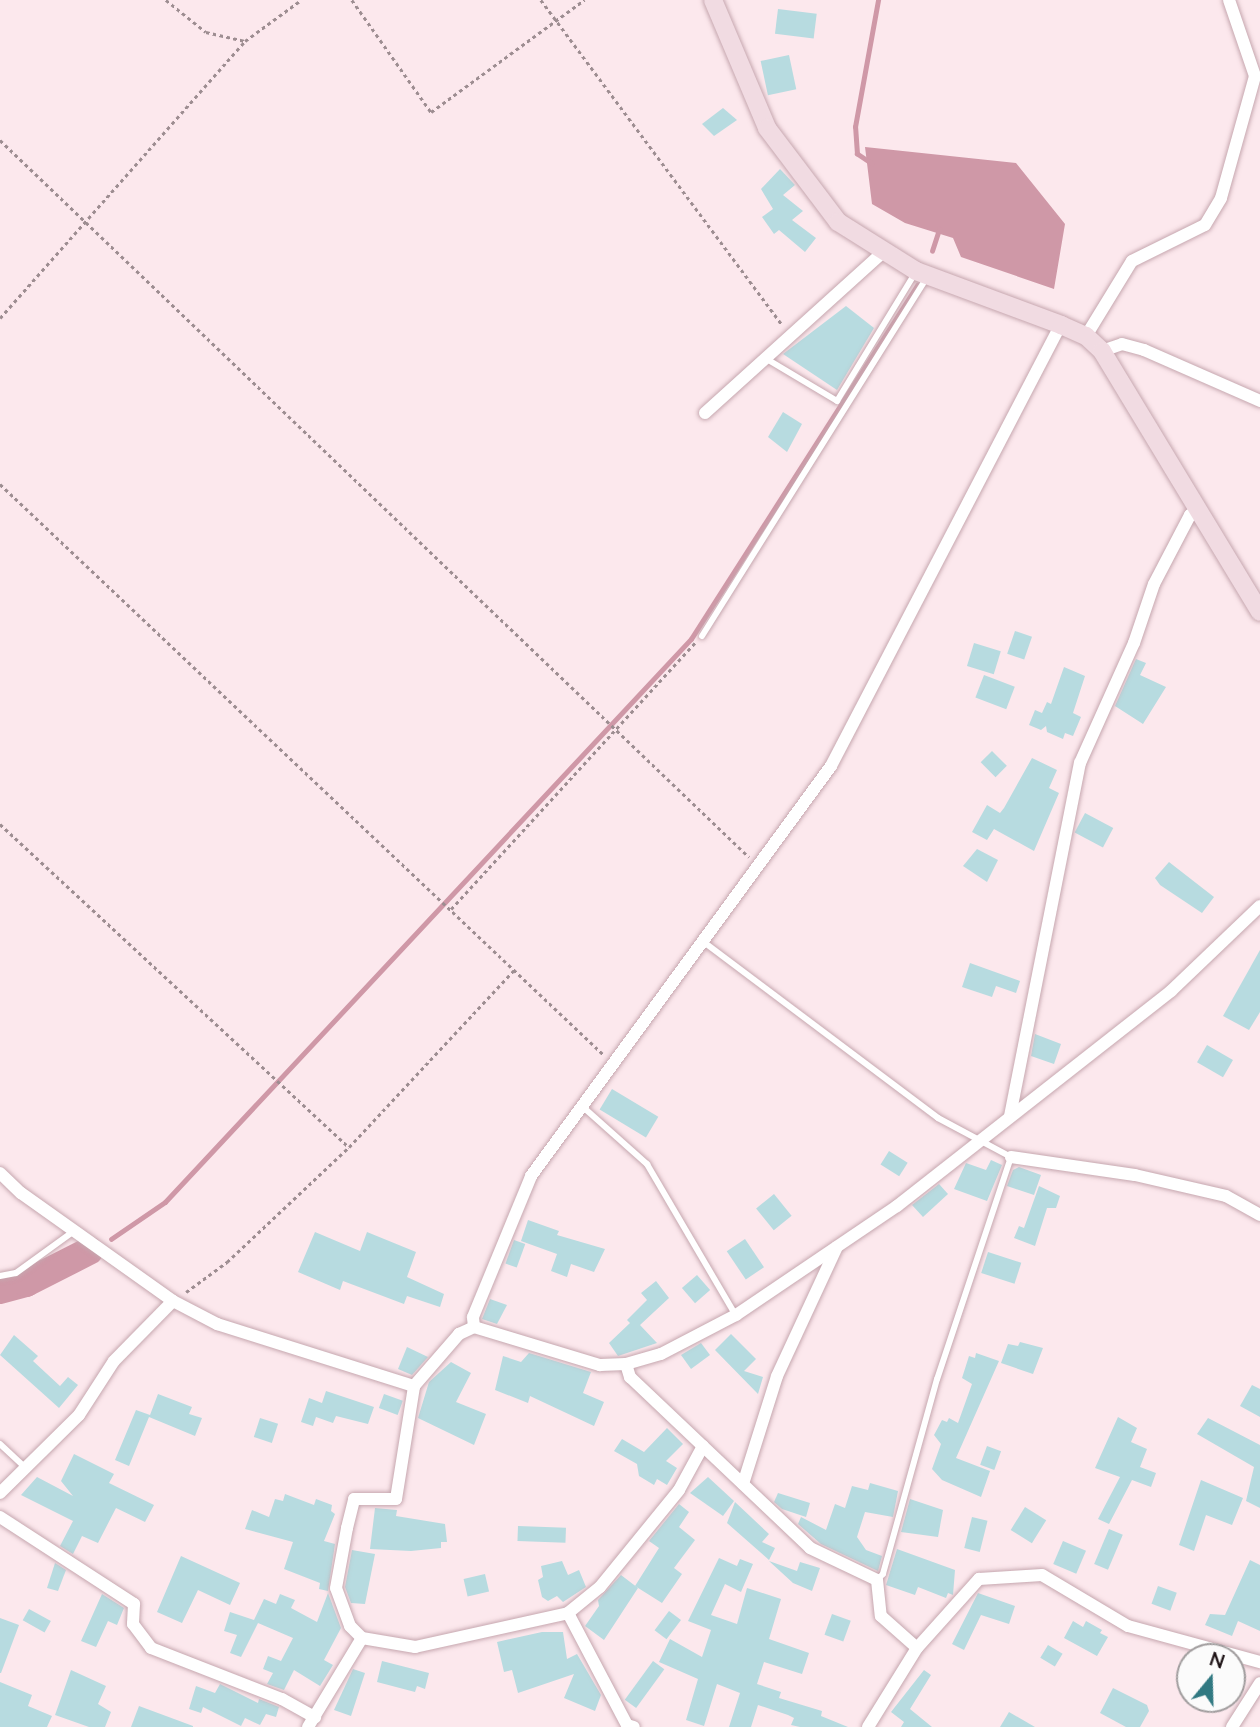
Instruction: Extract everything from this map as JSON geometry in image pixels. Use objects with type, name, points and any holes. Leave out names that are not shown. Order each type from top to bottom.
[{"type":"street","points":[[713,0],[767,128],[800,178],[838,222],[882,253],[922,274],[1061,325],[1086,336],[1102,351],[1260,612]]},
{"type":"street","points":[[1086,336],[1132,261],[1205,225],[1221,198],[1255,76],[1229,0]]},
{"type":"street","points":[[705,413],[882,253]]},
{"type":"street","points":[[474,1327],[474,1317],[520,1196],[705,943],[756,865],[831,766],[1061,325]]},
{"type":"street","points":[[1102,351],[1111,344],[1144,350],[1260,401]]},
{"type":"street","points":[[1010,1115],[1080,763],[1134,643],[1154,584],[1190,515],[1202,513]]},
{"type":"street","points":[[703,1446],[679,1490],[600,1587],[568,1613],[415,1647],[362,1638],[350,1626],[336,1588],[354,1499],[396,1499],[414,1386],[459,1334],[474,1327],[600,1365],[626,1364],[661,1354],[736,1315],[838,1246],[1171,991],[1260,906]]},
{"type":"street","points":[[1011,1157],[1135,1175],[1226,1196],[1260,1215]]},
{"type":"street","points":[[0,1173],[173,1301],[217,1324],[414,1386]]},
{"type":"street","points":[[743,1484],[777,1376],[838,1246]]},
{"type":"street","points":[[0,1493],[79,1415],[114,1361],[173,1301]]},
{"type":"street","points":[[626,1364],[630,1377],[810,1548],[877,1580],[881,1616],[917,1648]]},
{"type":"street","points":[[0,1517],[134,1604],[133,1624],[150,1648],[282,1699],[312,1722],[362,1638]]},
{"type":"street","points":[[868,1727],[917,1648],[979,1579],[1042,1575],[1128,1626],[1260,1662]]},
{"type":"street","points":[[568,1613],[627,1725],[634,1727]]},
{"type":"street","points":[[1232,1727],[1260,1683]]},
{"type":"lane","points":[[765,358],[837,401],[922,274]]},
{"type":"lane","points":[[702,636],[922,274]]},
{"type":"lane","points":[[705,943],[938,1118],[1011,1157],[937,1379],[883,1574],[877,1580]]},
{"type":"lane","points":[[583,1107],[648,1164],[736,1315]]},
{"type":"lane","points":[[0,1276],[16,1273],[75,1231]]},
{"type":"lane","points":[[0,1444],[26,1468]]},
{"type":"path","points":[[166,0],[206,32],[244,41]]},
{"type":"path","points":[[0,317],[244,41],[301,0]]},
{"type":"path","points":[[352,0],[431,111],[584,0]]},
{"type":"path","points":[[541,0],[791,335]]},
{"type":"path","points":[[0,140],[756,865]]},
{"type":"path","points":[[0,484],[614,1064]]},
{"type":"path","points":[[451,909],[702,636]]},
{"type":"path","points":[[0,824],[349,1147]]},
{"type":"path","points":[[173,1301],[227,1262],[349,1147],[515,969]]},
{"type":"shaded area","points":[[865,147],[1016,163],[1065,224],[1054,289],[961,257],[953,238],[905,223],[872,204]]},
{"type":"building","points":[[778,9],[817,14],[814,39],[775,34]]},
{"type":"building","points":[[789,55],[796,89],[768,95],[761,61]]},
{"type":"building","points":[[723,108],[737,120],[714,136],[702,124]]},
{"type":"building","points":[[780,169],[795,185],[783,195],[803,211],[792,220],[816,238],[805,252],[779,230],[774,234],[762,217],[773,209],[761,189]]},
{"type":"building","points":[[846,306],[874,328],[837,390],[783,354]]},
{"type":"building","points":[[783,412],[802,424],[787,452],[768,437]]},
{"type":"building","points":[[1015,631],[1032,637],[1024,660],[1007,654]]},
{"type":"building","points":[[974,643],[1001,651],[994,674],[967,666]]},
{"type":"building","points":[[1136,659],[1146,663],[1140,675],[1166,687],[1143,724],[1115,706]]},
{"type":"building","points":[[1064,667],[1085,676],[1073,713],[1081,717],[1073,736],[1065,733],[1063,739],[1047,732],[1046,726],[1041,730],[1029,725],[1035,710],[1042,713],[1047,702],[1051,704]]},
{"type":"building","points":[[984,675],[1015,687],[1006,709],[975,697]]},
{"type":"building","points":[[992,751],[1007,766],[996,777],[981,762]]},
{"type":"building","points":[[1032,758],[1057,770],[1049,788],[1059,793],[1034,851],[994,829],[987,840],[972,832],[987,805],[1000,813]]},
{"type":"building","points":[[1085,813],[1113,828],[1103,847],[1075,832]]},
{"type":"building","points":[[977,849],[998,860],[987,882],[963,866]]},
{"type":"building","points":[[1169,862],[1214,897],[1202,913],[1160,885],[1155,878]]},
{"type":"building","points":[[1260,950],[1260,1012],[1249,1030],[1223,1016]]},
{"type":"building","points":[[970,963],[1020,981],[1016,993],[996,986],[992,997],[962,987]]},
{"type":"building","points":[[1035,1034],[1061,1044],[1054,1064],[1031,1056]]},
{"type":"building","points":[[1207,1045],[1233,1060],[1223,1077],[1197,1062]]},
{"type":"building","points":[[612,1089],[658,1117],[646,1137],[600,1110]]},
{"type":"building","points":[[889,1151],[908,1163],[899,1176],[881,1165]]},
{"type":"building","points":[[991,1160],[1002,1165],[987,1201],[954,1189],[966,1163],[986,1170]]},
{"type":"building","points":[[1019,1167],[1041,1175],[1034,1195],[1007,1186],[1013,1170]]},
{"type":"building","points":[[939,1184],[948,1194],[923,1217],[912,1205]]},
{"type":"building","points":[[1039,1186],[1060,1196],[1056,1208],[1047,1208],[1035,1246],[1014,1238],[1019,1226],[1024,1228]]},
{"type":"building","points":[[774,1194],[792,1216],[774,1230],[756,1208]]},
{"type":"building","points":[[528,1220],[559,1231],[557,1235],[605,1249],[594,1272],[571,1264],[567,1277],[551,1271],[557,1254],[521,1241]]},
{"type":"building","points":[[315,1232],[360,1251],[367,1232],[416,1252],[407,1277],[444,1294],[440,1307],[407,1296],[404,1304],[343,1281],[340,1290],[298,1272]]},
{"type":"building","points":[[745,1239],[764,1267],[746,1279],[727,1251]]},
{"type":"building","points":[[514,1240],[525,1244],[517,1268],[505,1263]]},
{"type":"building","points":[[988,1252],[1021,1263],[1014,1284],[981,1273]]},
{"type":"building","points":[[697,1275],[710,1290],[695,1303],[682,1288]]},
{"type":"building","points":[[656,1281],[669,1298],[640,1325],[657,1343],[618,1356],[609,1343],[630,1323],[627,1320],[647,1300],[641,1293]]},
{"type":"building","points":[[490,1299],[507,1305],[497,1324],[482,1319]]},
{"type":"building","points":[[731,1334],[756,1359],[744,1371],[763,1377],[758,1394],[715,1350]]},
{"type":"building","points":[[14,1335],[38,1356],[33,1361],[60,1386],[68,1377],[78,1385],[59,1408],[0,1355]]},
{"type":"building","points":[[1020,1342],[1043,1348],[1033,1374],[1001,1363],[1008,1344],[1018,1346]]},
{"type":"building","points":[[701,1343],[710,1355],[691,1369],[681,1355]]},
{"type":"building","points":[[407,1347],[428,1357],[412,1375],[398,1369]]},
{"type":"building","points":[[529,1353],[591,1372],[583,1393],[604,1402],[594,1426],[530,1396],[528,1403],[495,1390],[503,1356],[521,1362]]},
{"type":"building","points":[[976,1353],[999,1361],[956,1458],[990,1471],[981,1497],[942,1480],[932,1469],[941,1444],[934,1435],[942,1420],[947,1422],[949,1418],[958,1423],[972,1384],[962,1378],[969,1356],[975,1358]]},
{"type":"building","points":[[451,1362],[471,1373],[456,1402],[486,1414],[474,1445],[418,1418],[429,1382]]},
{"type":"building","points":[[1252,1385],[1260,1389],[1260,1417],[1240,1406]]},
{"type":"building","points":[[326,1391],[374,1407],[368,1424],[336,1416],[333,1423],[316,1417],[313,1426],[301,1422],[309,1398],[322,1403]]},
{"type":"building","points":[[158,1394],[192,1407],[189,1414],[202,1418],[195,1436],[149,1417],[129,1466],[115,1460],[136,1410],[150,1415]]},
{"type":"building","points":[[384,1394],[403,1401],[398,1415],[379,1408]]},
{"type":"building","points":[[1118,1417],[1137,1428],[1131,1442],[1147,1449],[1140,1467],[1156,1473],[1151,1487],[1132,1480],[1109,1524],[1098,1519],[1120,1477],[1095,1468]]},
{"type":"building","points":[[260,1418],[278,1424],[272,1443],[254,1437]]},
{"type":"building","points":[[1208,1418],[1260,1445],[1260,1508],[1246,1501],[1254,1467],[1197,1434]]},
{"type":"building","points":[[667,1428],[683,1444],[666,1461],[677,1468],[667,1485],[657,1479],[654,1485],[639,1476],[637,1464],[614,1451],[622,1439],[644,1452]]},
{"type":"building","points":[[987,1446],[1001,1451],[994,1470],[980,1465]]},
{"type":"building","points":[[74,1454],[114,1474],[109,1483],[154,1505],[145,1522],[116,1508],[98,1543],[82,1536],[73,1554],[60,1546],[73,1521],[21,1495],[37,1477],[73,1496],[61,1481]]},
{"type":"building","points":[[708,1477],[734,1501],[723,1516],[690,1493]]},
{"type":"building","points":[[1201,1480],[1243,1498],[1232,1525],[1206,1515],[1194,1551],[1179,1545]]},
{"type":"building","points":[[870,1483],[898,1491],[893,1517],[865,1512],[857,1537],[866,1550],[882,1556],[878,1571],[821,1544],[798,1524],[801,1517],[826,1530],[835,1504],[845,1508],[852,1486],[868,1490]]},
{"type":"building","points":[[778,1493],[810,1503],[806,1517],[782,1509],[774,1502]]},
{"type":"building","points":[[285,1494],[314,1505],[316,1499],[332,1505],[331,1511],[335,1514],[324,1541],[335,1544],[328,1591],[319,1589],[320,1583],[284,1569],[293,1542],[245,1529],[252,1510],[269,1517],[275,1499],[283,1501]]},
{"type":"building","points":[[910,1499],[943,1510],[938,1537],[901,1532]]},
{"type":"building","points":[[735,1502],[769,1534],[762,1542],[775,1548],[769,1560],[727,1523]]},
{"type":"building","points":[[679,1504],[689,1512],[679,1527],[695,1540],[674,1568],[682,1574],[662,1603],[635,1586],[659,1548],[649,1541]]},
{"type":"building","points":[[1025,1507],[1046,1520],[1032,1543],[1011,1530]]},
{"type":"building","points":[[375,1508],[397,1510],[396,1516],[445,1524],[447,1542],[441,1542],[441,1548],[411,1551],[370,1549]]},
{"type":"building","points":[[972,1517],[988,1521],[980,1552],[964,1548]]},
{"type":"building","points":[[518,1526],[566,1528],[565,1543],[517,1541]]},
{"type":"building","points":[[1109,1529],[1123,1535],[1108,1570],[1094,1564]]},
{"type":"building","points":[[1063,1541],[1086,1551],[1076,1574],[1053,1564]]},
{"type":"building","points":[[897,1549],[955,1570],[953,1595],[948,1593],[946,1598],[918,1587],[915,1595],[886,1585]]},
{"type":"building","points":[[352,1550],[375,1554],[365,1604],[351,1603],[345,1587]]},
{"type":"building","points":[[181,1556],[240,1583],[230,1605],[198,1590],[182,1623],[157,1612]]},
{"type":"building","points":[[719,1558],[737,1566],[740,1559],[753,1564],[741,1592],[725,1584],[711,1615],[737,1624],[747,1588],[781,1599],[769,1639],[809,1653],[802,1674],[764,1662],[757,1684],[781,1692],[779,1698],[822,1711],[821,1716],[848,1727],[791,1725],[794,1718],[758,1705],[751,1727],[729,1727],[740,1693],[717,1684],[704,1726],[686,1720],[698,1679],[659,1662],[670,1639],[702,1657],[711,1630],[688,1621]]},
{"type":"building","points":[[1250,1560],[1260,1565],[1260,1631],[1238,1621],[1232,1636],[1205,1625],[1210,1614],[1225,1615]]},
{"type":"building","points":[[562,1561],[568,1575],[579,1570],[586,1587],[563,1602],[557,1596],[548,1601],[542,1597],[538,1580],[543,1577],[541,1566]]},
{"type":"building","points":[[769,1561],[797,1571],[800,1562],[820,1568],[812,1591],[793,1583]]},
{"type":"building","points":[[55,1563],[66,1570],[58,1591],[47,1588]]},
{"type":"building","points":[[485,1574],[489,1592],[468,1596],[464,1579]]},
{"type":"building","points":[[621,1575],[638,1588],[604,1640],[585,1626],[599,1606],[598,1600]]},
{"type":"building","points":[[1158,1586],[1177,1593],[1170,1611],[1152,1604]]},
{"type":"building","points":[[328,1593],[341,1628],[324,1660],[333,1665],[320,1686],[294,1670],[284,1690],[267,1684],[273,1673],[263,1669],[268,1656],[281,1661],[293,1638],[258,1623],[241,1657],[230,1653],[237,1635],[224,1631],[230,1612],[254,1620],[264,1599],[276,1604],[280,1594],[295,1600],[291,1608],[317,1622]]},
{"type":"building","points":[[978,1593],[1015,1606],[1009,1624],[981,1615],[964,1650],[952,1644]]},
{"type":"building","points":[[102,1594],[124,1608],[117,1625],[108,1621],[96,1647],[81,1641]]},
{"type":"building","points":[[29,1609],[51,1621],[45,1632],[23,1620]]},
{"type":"building","points":[[669,1611],[681,1620],[667,1639],[655,1630]]},
{"type":"building","points":[[832,1614],[851,1621],[843,1642],[824,1635]]},
{"type":"building","points":[[0,1618],[19,1625],[1,1673],[0,1673]]},
{"type":"building","points":[[1073,1621],[1083,1627],[1086,1621],[1102,1630],[1100,1633],[1108,1637],[1097,1656],[1064,1638]]},
{"type":"building","points":[[542,1632],[563,1632],[567,1659],[577,1654],[601,1695],[595,1711],[564,1698],[574,1674],[518,1693],[512,1670],[504,1672],[497,1642]]},
{"type":"building","points":[[1048,1645],[1063,1654],[1055,1667],[1040,1658]]},
{"type":"building","points":[[382,1661],[429,1673],[425,1689],[417,1686],[415,1692],[377,1682]]},
{"type":"building","points":[[653,1661],[664,1669],[636,1708],[625,1700]]},
{"type":"building","points":[[353,1669],[365,1673],[351,1716],[334,1710]]},
{"type":"building","points":[[71,1670],[106,1686],[98,1704],[111,1712],[105,1727],[89,1727],[55,1715]]},
{"type":"building","points":[[924,1670],[931,1675],[910,1709],[932,1727],[901,1727],[904,1722],[891,1712]]},
{"type":"building","points":[[0,1682],[32,1695],[28,1706],[52,1716],[47,1727],[0,1727]]},
{"type":"building","points":[[220,1684],[258,1703],[259,1699],[279,1707],[276,1717],[266,1714],[260,1725],[245,1718],[241,1726],[203,1707],[201,1713],[189,1709],[196,1686],[215,1693]]},
{"type":"building","points":[[1113,1688],[1147,1705],[1149,1711],[1140,1727],[1126,1727],[1100,1713]]},
{"type":"building","points":[[139,1706],[193,1726],[193,1727],[131,1727]]},
{"type":"building","points":[[1009,1712],[1035,1727],[1000,1727]]},
{"type":"waterway","points":[[872,164],[857,154],[855,127],[878,0]]},
{"type":"waterway","points":[[932,251],[939,229]]},
{"type":"waterway","points":[[111,1239],[165,1202],[691,639],[917,285]]},
{"type":"waterway","points":[[0,1290],[26,1283],[89,1251]]}]
